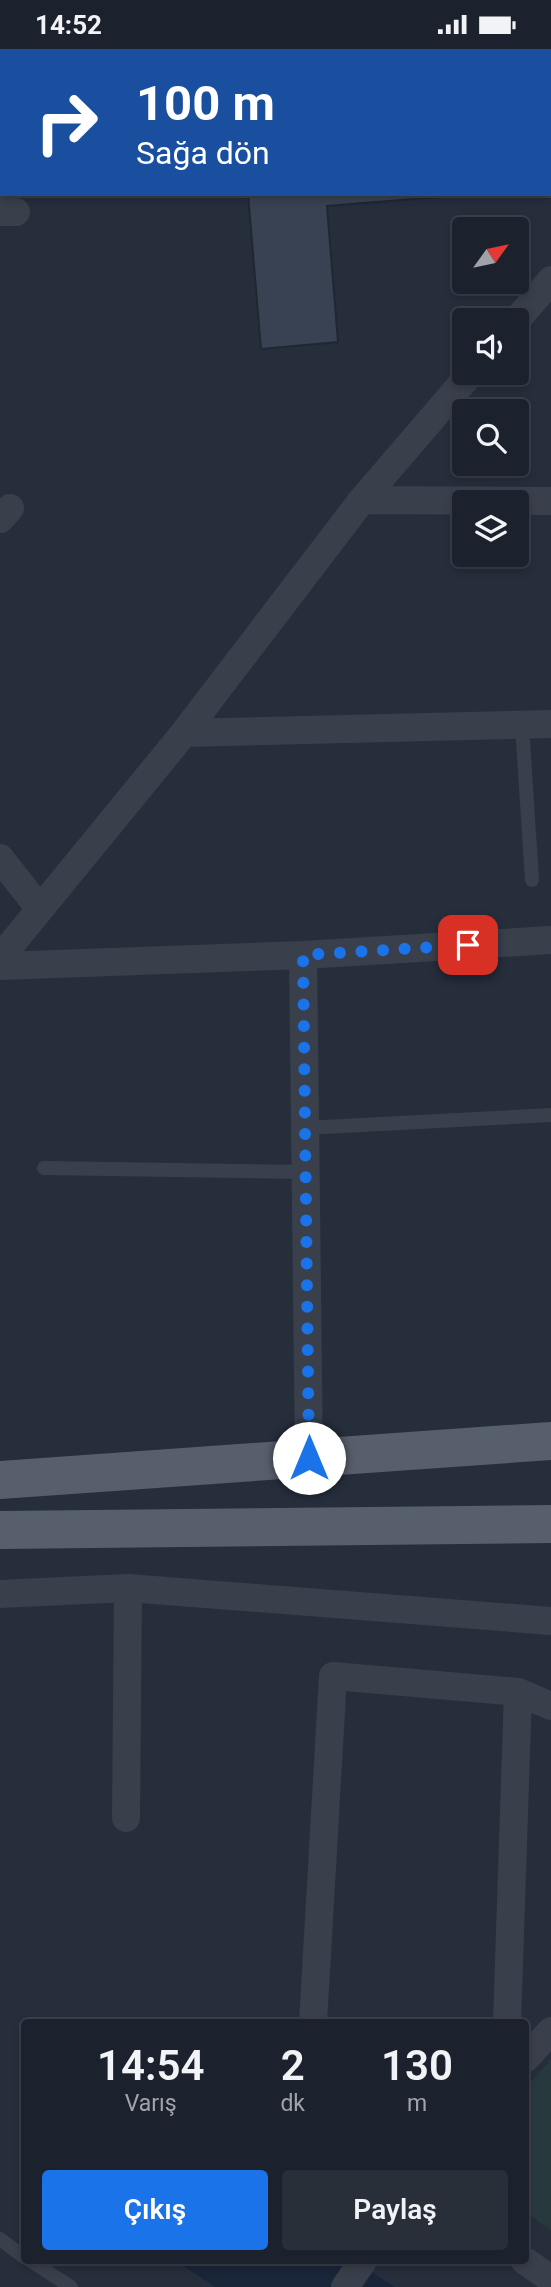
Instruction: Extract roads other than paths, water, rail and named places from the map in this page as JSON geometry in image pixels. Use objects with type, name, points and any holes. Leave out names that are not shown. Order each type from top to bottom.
[{"type":"main road","points":[[0,1480],[551,1441]]},
{"type":"main road","points":[[0,1530],[551,1524]]},
{"type":"street","points":[[527,308],[551,281]]},
{"type":"street","points":[[0,958],[184,733],[362,500],[461,385]]},
{"type":"street","points":[[362,500],[551,501]]},
{"type":"street","points":[[184,733],[551,724]]},
{"type":"street","points":[[0,858],[40,909]]},
{"type":"street","points":[[0,965],[303,955],[551,940]]},
{"type":"street","points":[[303,955],[309,1458]]},
{"type":"street","points":[[126,1818],[128,1588]]},
{"type":"street","points":[[0,1594],[128,1588],[551,1621]]},
{"type":"street","points":[[313,2019],[333,1676],[518,1692],[551,1706]]},
{"type":"street","points":[[507,2019],[518,1692]]},
{"type":"street","points":[[529,2055],[551,2031]]},
{"type":"street","points":[[345,2287],[361,2264]]},
{"type":"street","points":[[529,2264],[551,2279]]},
{"type":"lane","points":[[522,725],[533,880]]},
{"type":"lane","points":[[305,1128],[551,1115]]},
{"type":"lane","points":[[44,1168],[306,1173]]},
{"type":"lane","points":[[0,2239],[21,2255]]},
{"type":"lane","points":[[36,2264],[71,2287]]},
{"type":"water","points":[[180,2264],[360,2264],[394,2287],[215,2287]]}]
